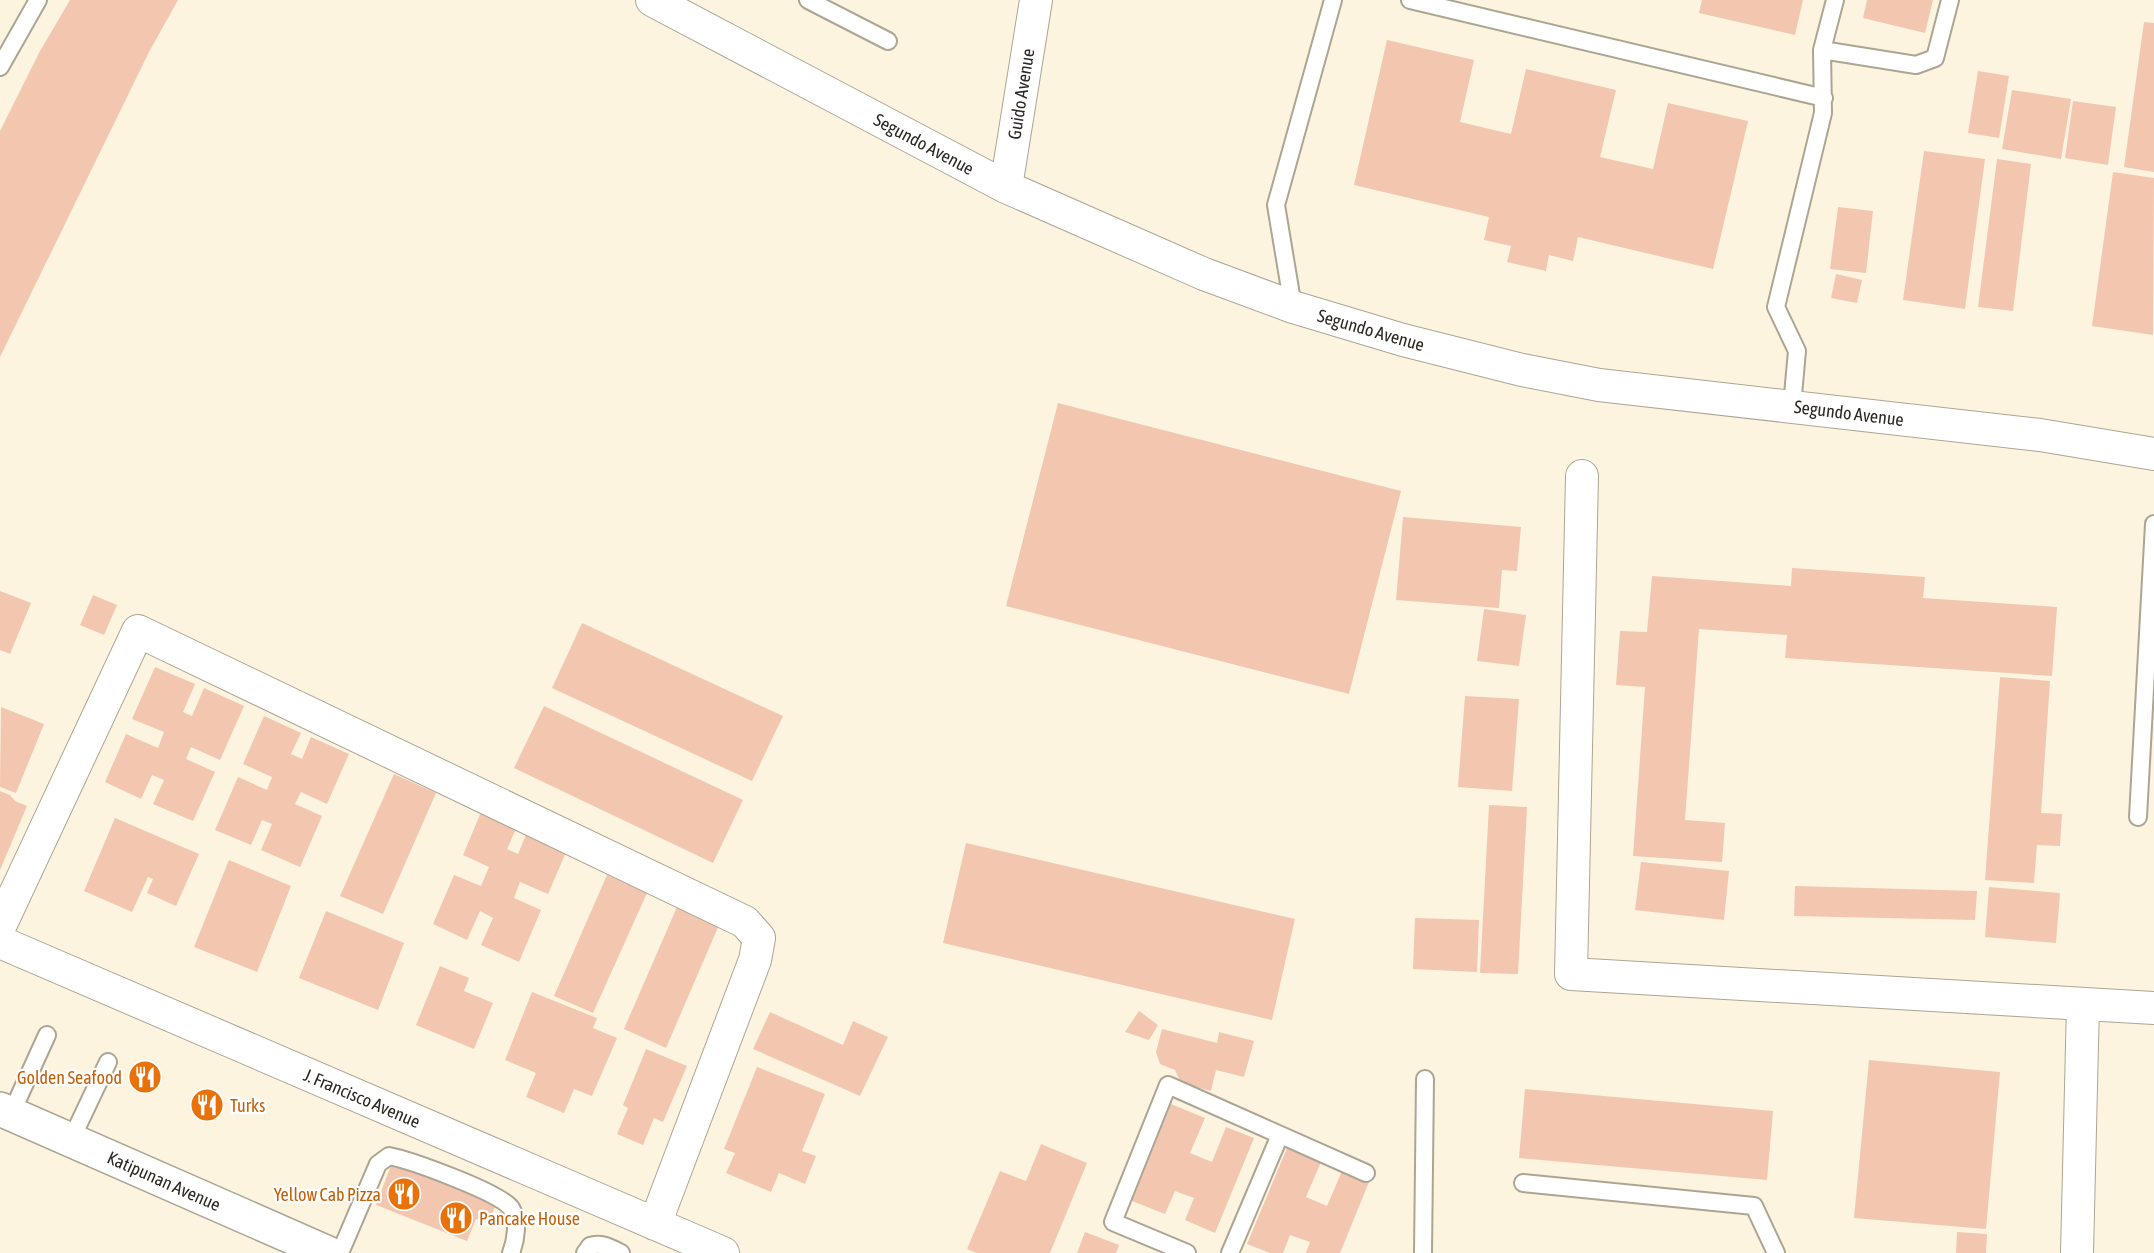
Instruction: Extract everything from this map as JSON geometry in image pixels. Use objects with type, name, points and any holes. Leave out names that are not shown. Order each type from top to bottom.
[{"type":"street","name":"Segundo Avenue","points":[[652,0],[1006,187],[1204,274],[1293,307],[1441,350],[1599,385],[2040,435],[2154,454]]},
{"type":"street","name":"Guido Avenue","points":[[1006,187],[1036,0]]},
{"type":"street","points":[[1582,476],[1571,974],[2154,1008]]},
{"type":"street","points":[[0,926],[138,631],[745,922],[759,938],[755,960],[655,1224]]},
{"type":"street","name":"J. Francisco Avenue","points":[[0,942],[723,1253]]},
{"type":"street","points":[[2077,1253],[2083,1004]]},
{"type":"street","name":"Katipunan Avenue","points":[[6,1112],[328,1253]]},
{"type":"lane","points":[[0,67],[38,0]]},
{"type":"lane","points":[[808,0],[888,41]]},
{"type":"lane","points":[[1293,307],[1276,205],[1333,0]]},
{"type":"lane","points":[[1410,0],[1824,98]]},
{"type":"lane","points":[[1792,406],[1797,351],[1776,307],[1823,113],[1822,50],[1835,0]]},
{"type":"lane","points":[[1822,50],[1916,65],[1935,58],[1950,0]]},
{"type":"lane","points":[[2138,817],[2154,524]]},
{"type":"lane","points":[[6,1112],[47,1035]]},
{"type":"lane","points":[[71,1140],[108,1062]]},
{"type":"lane","points":[[1423,1253],[1425,1079]]},
{"type":"lane","points":[[1187,1253],[1113,1222],[1168,1085],[1366,1173]]},
{"type":"lane","points":[[1230,1253],[1280,1135]]},
{"type":"lane","points":[[340,1253],[378,1164],[389,1156],[406,1160],[503,1201],[511,1209],[517,1225],[511,1253]]},
{"type":"lane","points":[[1523,1183],[1754,1206],[1776,1253]]},
{"type":"lane","points":[[585,1253],[590,1246],[601,1244],[621,1253]]},
{"type":"building","points":[[70,0],[178,0],[149,52],[0,357],[0,131],[40,51]]},
{"type":"building","points":[[1702,0],[1803,0],[1795,35],[1699,13]]},
{"type":"building","points":[[1867,0],[1933,0],[1925,33],[1863,18]]},
{"type":"building","points":[[2144,22],[2154,23],[2154,172],[2124,167]]},
{"type":"building","points":[[1387,40],[1474,60],[1460,122],[1511,134],[1526,69],[1616,90],[1600,157],[1653,169],[1668,103],[1748,121],[1713,269],[1578,237],[1573,261],[1549,255],[1546,271],[1507,262],[1511,246],[1484,240],[1489,217],[1354,185]]},
{"type":"building","points":[[1978,71],[2009,76],[1999,138],[1968,133]]},
{"type":"building","points":[[2012,90],[2071,99],[2061,159],[2002,149]]},
{"type":"building","points":[[2073,101],[2116,107],[2108,165],[2065,158]]},
{"type":"building","points":[[1924,151],[1985,159],[1965,309],[1903,300]]},
{"type":"building","points":[[1997,159],[2031,164],[2013,311],[1978,307]]},
{"type":"building","points":[[2113,172],[2154,178],[2153,335],[2092,326]]},
{"type":"building","points":[[1838,207],[1873,211],[1866,273],[1830,269]]},
{"type":"building","points":[[1836,274],[1862,280],[1857,303],[1831,298]]},
{"type":"building","points":[[1058,403],[1401,491],[1349,694],[1006,606]]},
{"type":"building","points":[[1403,517],[1521,527],[1517,571],[1502,570],[1499,608],[1396,600]]},
{"type":"building","points":[[1792,568],[1925,577],[1923,598],[2057,607],[2052,676],[1785,658],[1787,635],[1699,629],[1685,820],[1725,823],[1722,862],[1633,856],[1645,687],[1616,685],[1620,631],[1647,632],[1652,576],[1791,586]]},
{"type":"building","points":[[0,591],[31,603],[10,654],[0,650]]},
{"type":"building","points":[[93,595],[117,605],[104,635],[80,625]]},
{"type":"building","points":[[1484,609],[1526,615],[1519,666],[1477,661]]},
{"type":"building","points":[[582,623],[783,716],[752,781],[552,688]]},
{"type":"building","points":[[155,667],[195,684],[183,712],[192,716],[204,688],[244,706],[220,760],[191,747],[186,759],[215,772],[193,821],[153,804],[164,780],[152,775],[141,799],[105,782],[126,734],[158,748],[164,732],[132,719]]},
{"type":"building","points":[[2000,677],[2050,681],[2041,813],[2062,814],[2060,846],[2037,845],[2034,883],[1985,880]]},
{"type":"building","points":[[1465,696],[1519,699],[1512,791],[1458,787]]},
{"type":"building","points":[[544,706],[743,800],[713,863],[514,768]]},
{"type":"building","points":[[1,707],[44,724],[16,793],[0,787]]},
{"type":"building","points":[[264,716],[301,733],[291,754],[302,759],[311,737],[349,754],[327,804],[301,792],[295,804],[322,816],[300,867],[261,850],[272,824],[262,820],[251,845],[215,830],[238,777],[267,790],[272,777],[243,764]]},
{"type":"building","points":[[394,774],[436,793],[383,914],[340,896]]},
{"type":"building","points":[[0,791],[27,806],[0,870]]},
{"type":"building","points":[[484,805],[520,820],[507,849],[518,854],[530,825],[570,843],[548,894],[520,882],[514,898],[541,910],[519,962],[481,945],[493,918],[480,911],[467,940],[433,924],[454,875],[481,886],[489,867],[463,855]]},
{"type":"building","points":[[1489,805],[1527,807],[1518,974],[1480,973]]},
{"type":"building","points":[[115,818],[199,854],[176,906],[147,893],[153,879],[148,877],[132,912],[84,891]]},
{"type":"building","points":[[966,843],[1295,919],[1272,1020],[943,943]]},
{"type":"building","points":[[229,860],[291,886],[257,972],[194,947]]},
{"type":"building","points":[[1641,862],[1729,871],[1724,920],[1635,910]]},
{"type":"building","points":[[607,875],[647,893],[593,1013],[554,996]]},
{"type":"building","points":[[1795,886],[1977,891],[1975,920],[1794,916]]},
{"type":"building","points":[[1989,887],[2060,893],[2056,943],[1985,937]]},
{"type":"building","points":[[677,907],[719,925],[666,1048],[624,1029]]},
{"type":"building","points":[[326,911],[404,943],[378,1010],[299,978]]},
{"type":"building","points":[[1415,918],[1479,920],[1477,972],[1413,969]]},
{"type":"building","points":[[440,966],[469,978],[464,991],[493,1003],[474,1049],[416,1025]]},
{"type":"building","points":[[532,992],[597,1018],[593,1028],[617,1038],[592,1096],[574,1089],[564,1113],[526,1097],[536,1073],[505,1060]]},
{"type":"building","points":[[1139,1011],[1158,1025],[1149,1040],[1125,1032]]},
{"type":"building","points":[[770,1012],[843,1045],[853,1021],[888,1037],[860,1096],[753,1049]]},
{"type":"building","points":[[1162,1029],[1217,1043],[1219,1032],[1254,1041],[1244,1077],[1216,1070],[1211,1091],[1181,1083],[1175,1070],[1160,1064],[1156,1052]]},
{"type":"building","points":[[646,1049],[687,1066],[663,1122],[654,1118],[643,1145],[617,1134],[628,1108],[623,1105]]},
{"type":"building","points":[[1869,1060],[2000,1072],[1986,1229],[1854,1218]]},
{"type":"building","points":[[757,1067],[825,1094],[802,1151],[816,1156],[805,1184],[779,1173],[771,1192],[726,1173],[735,1153],[724,1149]]},
{"type":"building","points":[[1525,1089],[1773,1111],[1767,1180],[1519,1158]]},
{"type":"building","points":[[1171,1104],[1205,1118],[1190,1153],[1212,1162],[1226,1127],[1254,1138],[1215,1233],[1185,1220],[1194,1198],[1175,1191],[1165,1214],[1132,1201]]},
{"type":"building","points":[[1041,1144],[1087,1163],[1050,1253],[977,1253],[967,1249],[1000,1171],[1026,1181]]},
{"type":"building","points":[[1287,1148],[1321,1162],[1306,1197],[1327,1206],[1342,1171],[1369,1182],[1340,1253],[1306,1253],[1310,1242],[1290,1235],[1283,1253],[1270,1253],[1247,1244]]},
{"type":"building","points":[[393,1160],[497,1201],[489,1223],[476,1219],[467,1241],[376,1205]]},
{"type":"building","points":[[1085,1232],[1119,1245],[1116,1253],[1077,1253]]},
{"type":"building","points":[[1957,1232],[1987,1234],[1986,1253],[1956,1253]]},
{"type":"place","name":"Golden Seafood","points":[[145,1077]]},
{"type":"place","name":"Turks","points":[[207,1105]]},
{"type":"place","name":"Yellow Cab Pizza","points":[[404,1194]]},
{"type":"place","name":"Pancake House","points":[[456,1218]]}]
